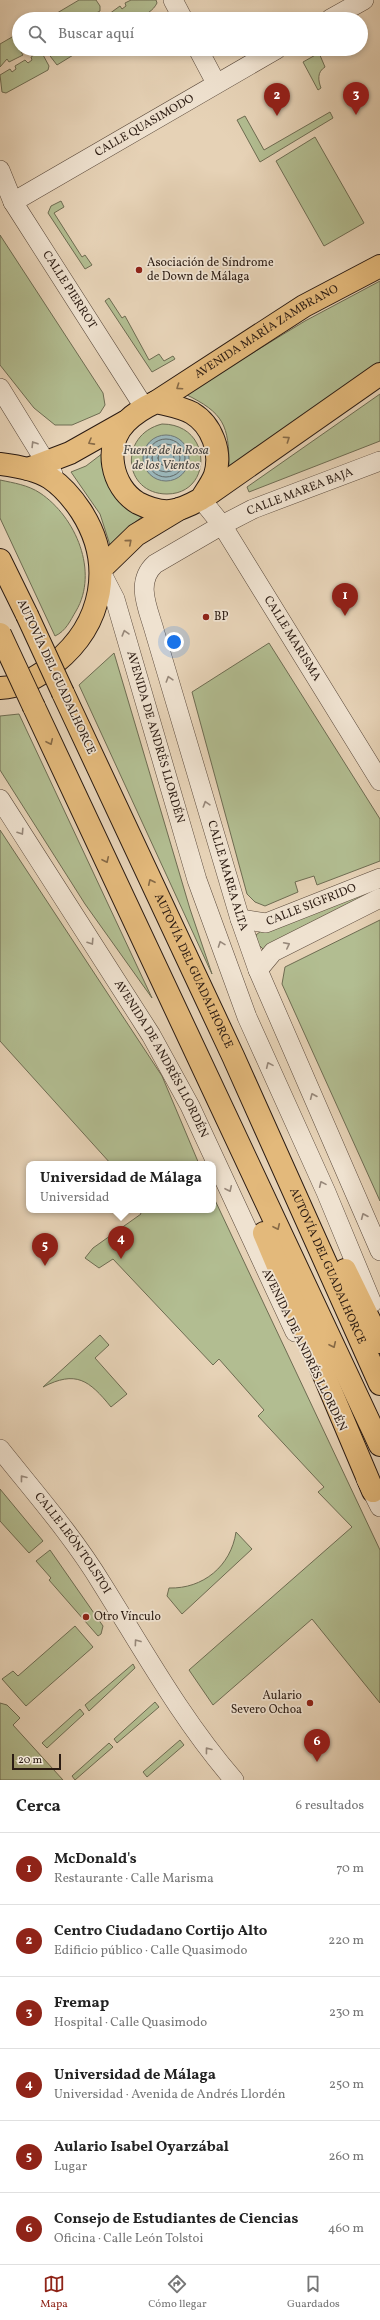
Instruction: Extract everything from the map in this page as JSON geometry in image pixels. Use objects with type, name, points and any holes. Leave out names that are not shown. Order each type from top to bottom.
[{"type":"main road","name":"AVENIDA MARÍA ZAMBRANO","points":[[150,405],[304,306],[380,266]]},
{"type":"main road","points":[[101,572],[136,535],[182,508],[202,499],[254,461],[356,393],[380,374]]},
{"type":"main road","points":[[0,464],[37,466],[70,453],[125,422],[150,405],[176,406],[192,413],[205,424],[214,440],[217,457],[215,474],[202,499]]},
{"type":"main road","points":[[125,422],[114,441],[112,461],[117,482],[130,498],[149,508],[170,511],[182,508]]},
{"type":"main road","points":[[0,688],[29,680],[46,671],[66,654],[89,621],[99,593],[101,572],[97,545],[90,525],[63,489],[37,466]]},
{"type":"main road","name":"AUTOVÍA DEL GUADALHORCE","points":[[0,560],[233,1056],[380,1384]]},
{"type":"main road","points":[[0,634],[380,1445]]},
{"type":"main road","points":[[167,988],[251,1202],[376,1499]]},
{"type":"main road","points":[[233,1056],[267,1114],[380,1342]]},
{"type":"street","points":[[173,0],[179,12]]},
{"type":"street","points":[[343,12],[364,0]]},
{"type":"street","points":[[202,56],[216,83]]},
{"type":"street","name":"CALLE QUASIMODO","points":[[12,202],[264,56]]},
{"type":"street","name":"CALLE PIERROT","points":[[0,170],[12,202],[150,405]]},
{"type":"street","points":[[0,388],[37,466]]},
{"type":"street","name":"CALLE MAREA BAJA","points":[[222,525],[253,509],[380,461]]},
{"type":"street","name":"CALLE MARISMA","points":[[202,499],[222,525],[380,781]]},
{"type":"street","name":"CALLE MAREA ALTA","points":[[222,525],[156,564],[148,571],[144,581],[145,597],[240,919],[258,970],[380,1251]]},
{"type":"street","name":"AVENIDA DE ANDRÉS LLORDÉN","points":[[101,572],[115,599],[197,880],[247,1017],[326,1192],[380,1323]]},
{"type":"street","name":"AVENIDA DE ANDRÉS LLORDÉN","points":[[0,799],[151,1035],[190,1106],[215,1161]]},
{"type":"street","name":"CALLE SIGFRIDO","points":[[240,919],[266,923],[380,878]]},
{"type":"street","name":"CALLE SIGFRIDO","points":[[258,970],[273,952],[380,898]]},
{"type":"street","name":"AVENIDA DE ANDRÉS LLORDÉN","points":[[216,1162],[296,1335],[376,1499]]},
{"type":"street","name":"CALLE LEÓN TOLSTOI","points":[[0,1449],[60,1524],[102,1583],[132,1635],[182,1714],[207,1749],[234,1780]]},
{"type":"green space","points":[[79,0],[96,0],[100,6],[100,11],[98,12],[59,12]]},
{"type":"green space","points":[[131,0],[156,0],[157,3],[149,12],[112,12],[120,6],[122,9],[126,6],[125,3]]},
{"type":"green space","points":[[12,37],[12,56],[21,56],[9,62],[7,59],[0,67],[0,44]]},
{"type":"green space","points":[[44,56],[49,66],[48,70],[6,93],[2,92],[0,75],[10,69],[12,72],[16,69],[15,66],[25,60],[28,63],[32,60],[31,57]]},
{"type":"green space","points":[[50,56],[72,56],[57,65]]},
{"type":"green space","points":[[314,56],[320,56],[325,67],[319,74],[321,88],[318,90],[303,62]]},
{"type":"green space","points":[[330,112],[333,118],[260,162],[237,120],[245,116],[264,150]]},
{"type":"green space","points":[[315,137],[364,223],[324,246],[276,161]]},
{"type":"green space","points":[[61,201],[64,207],[54,213],[82,257],[85,255],[92,265],[85,269],[48,213],[51,206]]},
{"type":"green space","points":[[0,235],[103,393],[105,405],[100,413],[72,425],[55,425],[34,408],[0,365]]},
{"type":"green space","points":[[380,281],[380,362],[324,404],[229,467],[228,441],[222,422],[216,414],[185,394],[305,321]]},
{"type":"green space","points":[[109,298],[122,318],[125,316],[149,360],[159,354],[164,361],[173,356],[175,359],[152,372],[105,301]]},
{"type":"green space","points":[[380,394],[380,441],[249,492],[247,487]]},
{"type":"green space","points":[[162,424],[179,427],[191,435],[198,446],[201,459],[199,472],[193,483],[182,491],[167,494],[152,491],[141,485],[134,475],[132,463],[133,451],[138,440],[148,430]]},
{"type":"green space","points":[[103,453],[143,516],[125,530],[111,548],[100,514],[71,472],[86,466]]},
{"type":"green space","points":[[0,480],[31,488],[53,503],[64,516],[80,546],[84,563],[85,579],[83,596],[67,625],[59,634],[55,636],[0,518]]},
{"type":"green space","points":[[269,643],[380,819],[380,861],[317,885],[314,876],[295,882],[298,892],[265,906],[255,902],[247,894],[192,692]]},
{"type":"green space","points":[[114,653],[190,909],[212,974],[79,685]]},
{"type":"green space","points":[[19,714],[152,998],[85,904],[0,770],[0,716]]},
{"type":"green space","points":[[0,830],[162,1076],[198,1161],[108,1161],[0,1041]]},
{"type":"green space","points":[[380,886],[380,893],[264,950],[256,942],[256,935],[261,931]]},
{"type":"green space","points":[[380,920],[380,1201],[282,984],[285,967]]},
{"type":"green space","points":[[216,1202],[380,1550],[380,1703],[312,1619],[213,1705],[189,1670],[352,1527],[318,1492],[324,1487],[258,1416],[264,1410],[219,1359],[213,1365],[113,1259],[99,1268],[85,1258],[93,1248],[141,1214],[216,1213]]},
{"type":"green space","points":[[100,1335],[109,1345],[95,1358],[127,1394],[111,1407],[96,1390],[81,1380],[64,1379],[43,1387]]},
{"type":"green space","points":[[0,1489],[43,1541],[29,1553],[0,1521]]},
{"type":"green space","points":[[236,1532],[252,1549],[182,1614],[167,1596],[169,1588],[193,1584],[204,1580],[213,1573],[222,1565],[228,1555]]},
{"type":"green space","points":[[50,1550],[103,1626],[101,1634],[98,1636],[49,1580],[51,1578],[36,1561]]},
{"type":"green space","points":[[75,1626],[93,1647],[26,1706],[2,1679],[13,1671],[18,1676]]},
{"type":"green space","points":[[133,1664],[135,1668],[89,1711],[85,1705]]},
{"type":"green space","points":[[155,1702],[159,1707],[117,1743],[114,1739]]},
{"type":"green space","points":[[0,1703],[7,1705],[20,1718],[13,1725],[63,1780],[0,1780]]},
{"type":"green space","points":[[80,1709],[84,1714],[47,1748],[42,1743]]},
{"type":"green space","points":[[180,1740],[184,1745],[147,1777],[143,1772]]},
{"type":"green space","points":[[109,1743],[113,1747],[75,1780],[72,1776]]},
{"type":"water","name":"Fuente de la Rosa de los Vientos","points":[[161,435],[171,435],[183,441],[188,449],[188,467],[183,475],[175,480],[161,481],[153,478],[146,471],[143,463],[143,453],[146,445],[153,438]]},
{"type":"place","name":"Fremap","points":[[356,115]]},
{"type":"place","name":"Centro Ciudadano Cortijo Alto","points":[[277,116]]},
{"type":"place","name":"Asociación de Síndrome de Down de Málaga","points":[[139,270]]},
{"type":"place","name":"McDonald's","points":[[345,616]]},
{"type":"place","name":"BP","points":[[206,617]]},
{"type":"place","name":"Universidad de Málaga","points":[[121,1259]]},
{"type":"place","name":"Aulario Isabel Oyarzábal","points":[[45,1266]]},
{"type":"place","name":"Otro Vínculo","points":[[86,1617]]},
{"type":"place","name":"Aulario Severo Ochoa","points":[[310,1703]]},
{"type":"place","name":"Consejo de Estudiantes de Ciencias","points":[[317,1762]]}]
